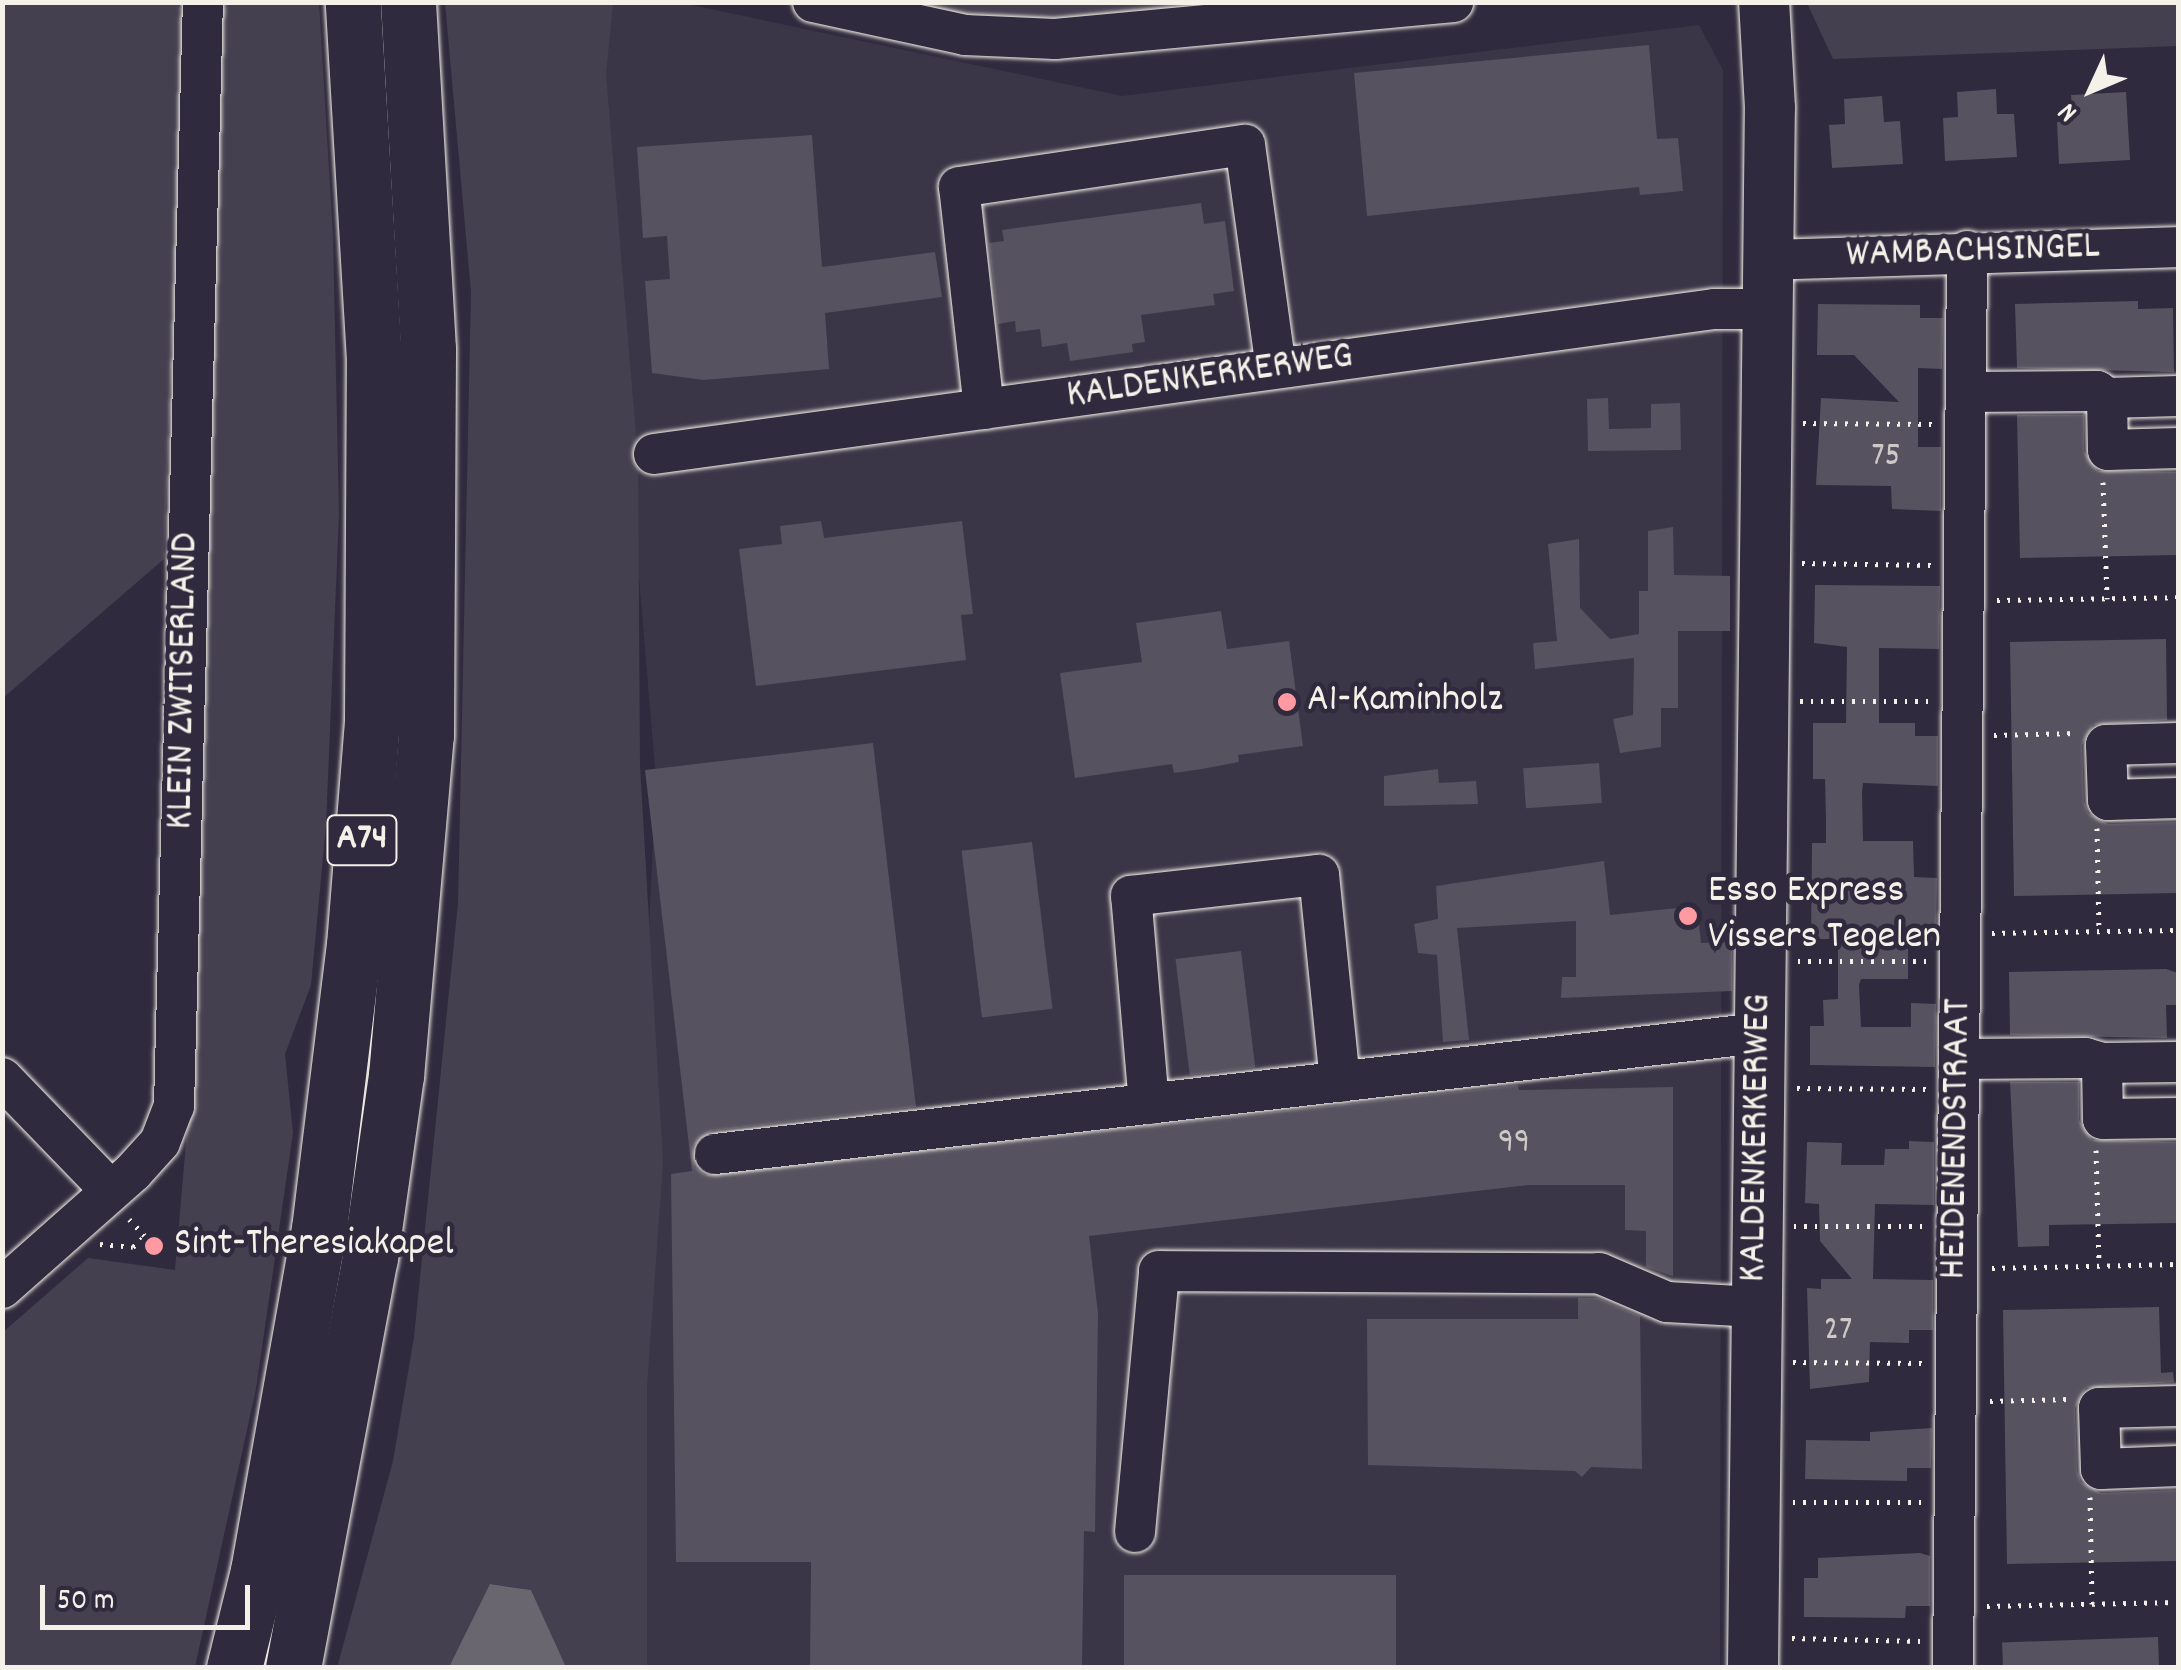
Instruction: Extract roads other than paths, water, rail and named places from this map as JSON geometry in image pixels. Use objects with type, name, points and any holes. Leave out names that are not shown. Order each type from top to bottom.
[{"type":"highway","name":"A74","points":[[234,1668],[258,1571],[319,1230],[340,1077],[372,719],[374,360],[353,2]]},
{"type":"highway","name":"A74","points":[[292,1668],[373,1240],[396,1076],[426,735],[428,349],[408,2]]},
{"type":"main road","name":"KALDENKERKERWEG","points":[[1754,1652],[1768,260],[1764,2]]},
{"type":"street","name":"KLEIN ZWITSERLAND","points":[[2,1288],[160,1142],[174,1106],[203,2]]},
{"type":"street","points":[[813,2],[966,35],[1055,39],[1453,2]]},
{"type":"street","points":[[984,409],[959,187],[1245,145],[1276,368]]},
{"type":"street","name":"WAMBACHSINGEL","points":[[1768,260],[2178,247]]},
{"type":"street","name":"HEIDENENDSTRAAT","points":[[1954,1639],[1967,251]]},
{"type":"street","name":"KALDENKERKERWEG","points":[[654,454],[1714,309],[1766,309]]},
{"type":"street","points":[[1966,408],[2097,390],[2107,398],[2178,396]]},
{"type":"street","points":[[2107,398],[2108,450],[2178,448]]},
{"type":"street","points":[[2178,743],[2106,745],[2108,800],[2178,798]]},
{"type":"street","points":[[1148,1104],[1131,896],[1244,883],[1319,875],[1340,1082]]},
{"type":"street","points":[[715,1154],[1760,1034]]},
{"type":"street","points":[[1959,1074],[2085,1058],[2102,1063],[2178,1062]]},
{"type":"street","points":[[2102,1063],[2102,1119],[2178,1118]]},
{"type":"street","points":[[2,1078],[111,1191]]},
{"type":"street","points":[[1135,1532],[1159,1271],[1599,1273],[1667,1302],[1756,1307]]},
{"type":"street","points":[[2178,1406],[2099,1408],[2101,1469],[2178,1466]]},
{"type":"place","name":"A1-Kaminholz","points":[[1287,702]]},
{"type":"place","name":"Esso Express Vissers Tegelen","points":[[1688,916]]},
{"type":"place","name":"Sint-Theresiakapel","points":[[154,1246]]}]
